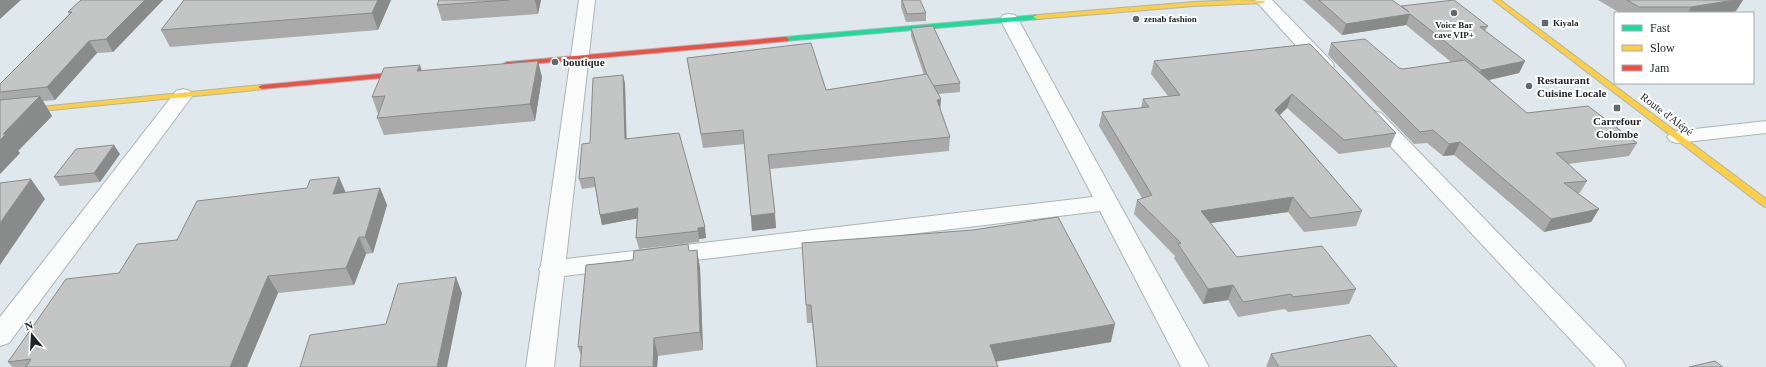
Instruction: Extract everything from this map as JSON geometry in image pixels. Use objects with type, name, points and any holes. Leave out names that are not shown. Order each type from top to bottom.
[{"type":"street","points":[[540,367],[578,58],[587,0]]},
{"type":"street","points":[[499,65],[1009,19],[1263,0],[1340,81]]},
{"type":"street","name":"Route d'Alépé","points":[[1496,0],[1766,204]]},
{"type":"street","points":[[1009,19],[1195,367]]},
{"type":"street","points":[[0,113],[420,72]]},
{"type":"street","points":[[2,330],[183,95]]},
{"type":"street","points":[[1361,104],[1612,367]]},
{"type":"street","points":[[1677,137],[1766,127]]},
{"type":"street","points":[[552,269],[1107,203]]},
{"type":"building","points":[[81,0],[145,0],[106,39],[89,41],[47,87],[0,92],[0,84],[72,12],[68,12]]},
{"type":"building","points":[[184,0],[378,0],[372,13],[161,30]]},
{"type":"building","points":[[439,0],[509,0],[437,5]]},
{"type":"building","points":[[902,0],[920,0],[926,13],[907,14]]},
{"type":"building","points":[[1319,0],[1392,0],[1409,12],[1401,6],[1454,0],[1488,26],[1480,27],[1525,61],[1481,70],[1410,14],[1346,24]]},
{"type":"building","points":[[1627,0],[1734,0],[1691,7],[1639,7]]},
{"type":"building","points":[[933,26],[960,83],[933,86],[927,75],[911,28]]},
{"type":"building","points":[[1365,39],[1399,68],[1403,69],[1465,60],[1527,113],[1588,106],[1637,143],[1556,153],[1587,181],[1564,183],[1599,209],[1551,219],[1460,142],[1449,144],[1433,130],[1420,132],[1331,43]]},
{"type":"building","points":[[811,43],[826,90],[927,74],[941,99],[937,100],[950,137],[768,155],[775,213],[751,216],[743,130],[701,134],[687,58]]},
{"type":"building","points":[[1310,44],[1396,133],[1344,140],[1292,94],[1275,110],[1362,211],[1310,218],[1293,197],[1201,211],[1237,257],[1322,246],[1356,289],[1293,297],[1291,294],[1243,302],[1233,285],[1208,289],[1178,244],[1181,243],[1137,200],[1152,195],[1102,112],[1149,107],[1143,99],[1180,95],[1154,61]]},
{"type":"building","points":[[538,61],[530,104],[377,118],[385,96],[372,97],[384,68],[420,65],[417,71]]},
{"type":"building","points":[[623,75],[625,139],[679,133],[705,227],[698,228],[698,231],[636,238],[638,208],[600,215],[594,177],[579,179],[582,144],[590,143],[593,78]]},
{"type":"building","points":[[40,96],[3,134],[6,134],[0,140],[0,100]]},
{"type":"building","points":[[114,145],[94,173],[54,177],[76,149]]},
{"type":"building","points":[[339,177],[333,194],[380,188],[365,237],[359,237],[346,268],[268,276],[230,367],[26,367],[31,359],[8,362],[66,279],[119,273],[137,244],[177,240],[197,201],[307,188],[310,180]]},
{"type":"building","points":[[31,179],[0,223],[0,183]]},
{"type":"building","points":[[1058,217],[1115,324],[990,345],[998,367],[817,367],[811,305],[806,305],[802,243],[973,230]]},
{"type":"building","points":[[688,244],[689,251],[697,250],[700,332],[654,338],[653,367],[580,367],[582,346],[578,347],[586,265],[633,260],[634,251]]},
{"type":"building","points":[[456,277],[437,367],[300,367],[310,335],[386,324],[398,284]]},
{"type":"building","points":[[1370,335],[1397,367],[1279,367],[1271,354]]},
{"type":"building","points":[[1715,361],[1723,367],[1689,367]]},
{"type":"traffic: fast","points":[[785,39],[1037,17]]},
{"type":"traffic: slow","points":[[1496,0],[1766,204]]},
{"type":"traffic: slow","points":[[1037,17],[1194,4],[1263,1]]},
{"type":"traffic: slow","points":[[0,113],[262,87]]},
{"type":"traffic: jam","points":[[507,64],[785,39]]},
{"type":"traffic: jam","points":[[262,87],[411,73]]},
{"type":"place","name":"Voice Bar cave VIP+","points":[[1454,13]]},
{"type":"place","name":"zenab fashion","points":[[1136,19]]},
{"type":"place","name":"Kiyala","points":[[1545,23]]},
{"type":"place","name":"boutique","points":[[555,62]]},
{"type":"place","name":"Restaurant Cuisine Locale","points":[[1529,86]]},
{"type":"place","name":"Carrefour Colombe","points":[[1617,108]]}]
